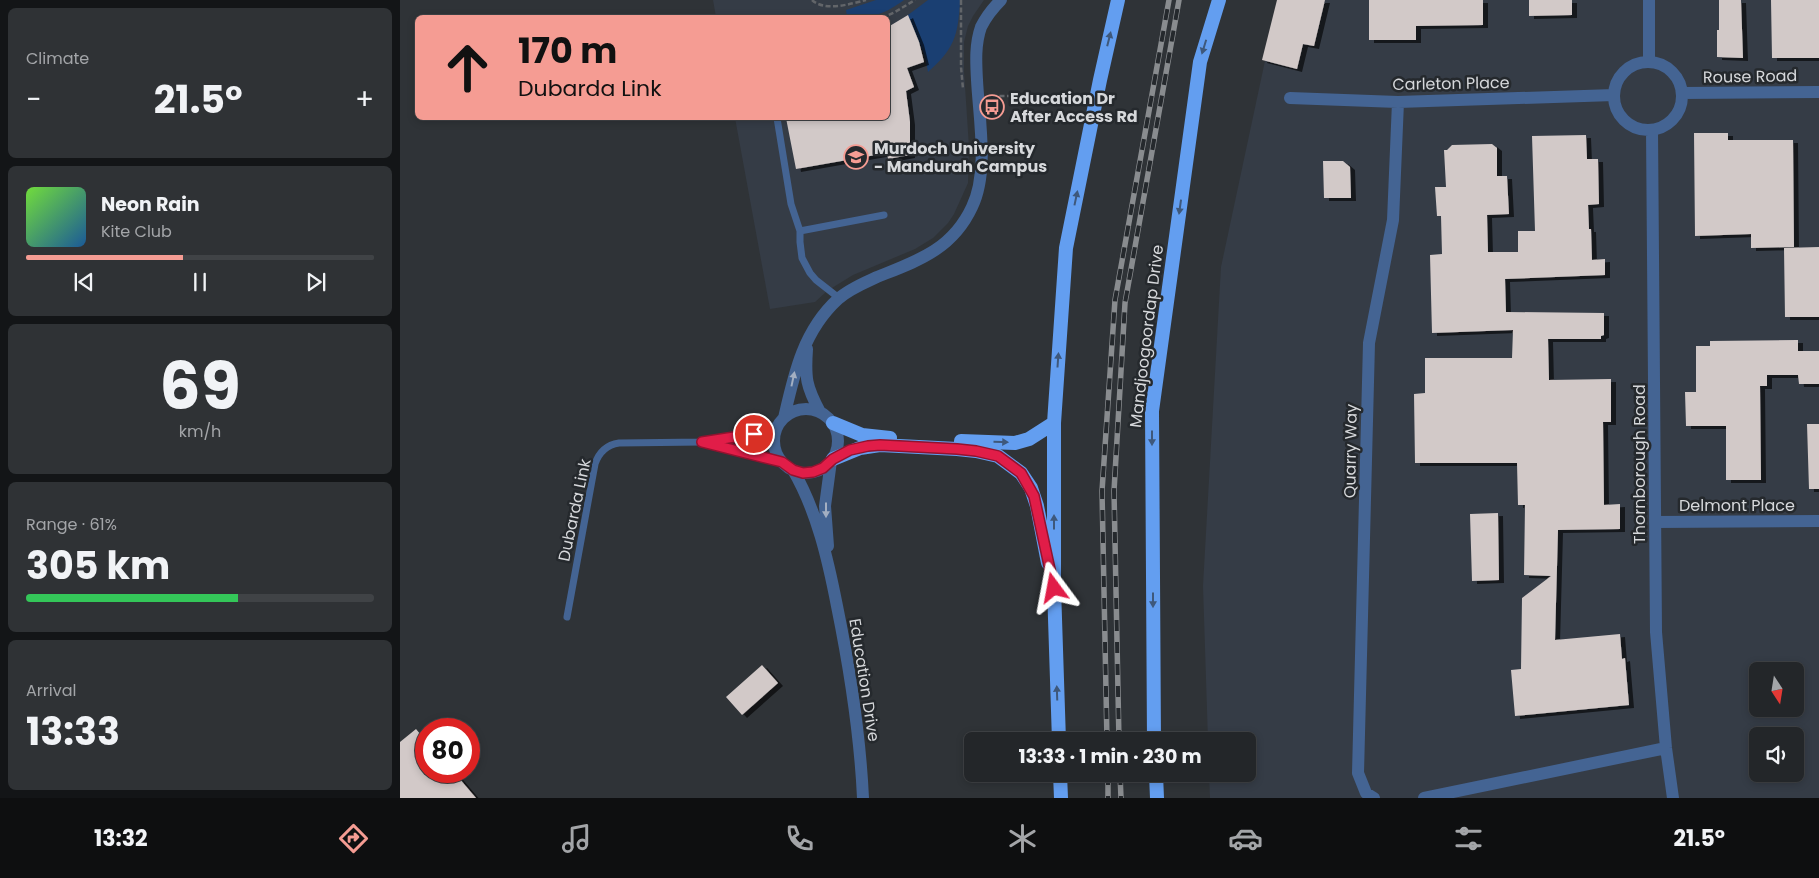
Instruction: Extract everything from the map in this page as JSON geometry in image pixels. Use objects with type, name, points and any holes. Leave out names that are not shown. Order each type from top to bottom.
[{"type":"highway","points":[[1059,732],[1054,588],[1054,423],[1066,248],[1118,0]]},
{"type":"highway","name":"Mandjoogoordap Drive","points":[[1154,732],[1152,411],[1200,62],[1218,0]]},
{"type":"highway","points":[[833,423],[862,435],[876,437],[1015,443],[1030,439],[1054,423]]},
{"type":"highway","points":[[832,460],[860,448],[880,445],[957,449],[998,456],[1021,473],[1034,496],[1054,588]]},
{"type":"highway","points":[[1060,782],[1061,798]]},
{"type":"highway","points":[[1156,782],[1157,798]]},
{"type":"street","points":[[807,341],[806,380],[811,396],[820,412],[833,423],[838,441],[837,450],[832,460],[823,468],[803,473],[793,470],[782,462],[774,443],[775,433],[782,421],[794,372],[807,341],[822,316],[839,298],[863,283],[931,254],[951,238],[970,211],[982,170],[976,70],[977,41],[984,21],[1001,0]]},
{"type":"street","points":[[1649,0],[1649,62]]},
{"type":"street","points":[[1649,62],[1661,64],[1672,71],[1679,81],[1682,93],[1679,110],[1668,123],[1652,130],[1638,128],[1625,121],[1617,109],[1614,96],[1616,82],[1624,71],[1636,64],[1649,62]]},
{"type":"street","name":"Rouse Road","points":[[1682,93],[1819,92]]},
{"type":"street","name":"Carleton Place","points":[[1290,98],[1398,102],[1614,96]]},
{"type":"street","name":"Quarry Way","points":[[1374,798],[1366,793],[1358,773],[1369,343],[1393,220],[1398,102]]},
{"type":"street","name":"Thornborough Road","points":[[1652,130],[1656,632],[1666,748],[1673,798]]},
{"type":"street","points":[[782,421],[792,413],[801,410],[820,412]]},
{"type":"street","name":"Education Drive","points":[[829,568],[825,506],[832,460]]},
{"type":"street","name":"Education Drive","points":[[793,470],[808,499],[829,568],[851,681],[863,798]]},
{"type":"street","name":"Delmont Place","points":[[1655,522],[1819,521]]},
{"type":"street","points":[[1424,798],[1666,748]]},
{"type":"lane","points":[[777,120],[791,204],[800,231],[802,258],[810,273],[819,284],[839,298]]},
{"type":"lane","points":[[800,231],[884,215]]},
{"type":"lane","name":"Dubarda Link","points":[[567,617],[595,464],[601,452],[610,445],[618,443],[702,442],[747,436],[782,421]]},
{"type":"lane","name":"Dubarda Link","points":[[702,442],[782,462]]},
{"type":"path","points":[[812,0],[820,6],[850,4],[866,0]]},
{"type":"path","points":[[888,15],[915,0]]},
{"type":"path","points":[[962,0],[961,67],[963,95]]},
{"type":"path","points":[[990,96],[1061,96],[1096,100]]},
{"type":"shaded area","name":"Murdoch University - Mandurah Campus","points":[[713,0],[984,0],[968,26],[964,42],[969,147],[968,183],[948,223],[933,238],[915,249],[853,275],[827,291],[815,302],[770,309],[735,120],[890,120],[890,15],[716,15]]},
{"type":"shaded area","points":[[876,0],[904,0],[890,9],[873,15],[847,15],[846,10]]},
{"type":"shaded area","points":[[928,0],[960,0],[960,2],[958,24],[953,41],[944,56],[928,72],[925,56],[908,15]]},
{"type":"shaded area","points":[[1278,0],[1819,0],[1819,798],[1210,798],[1209,782],[1256,782],[1256,732],[1208,732],[1203,586],[1221,267]]},
{"type":"building","points":[[1277,0],[1325,0],[1314,46],[1303,44],[1297,69],[1262,60]]},
{"type":"building","points":[[1369,0],[1483,0],[1483,25],[1416,26],[1416,40],[1369,40]]},
{"type":"building","points":[[1529,0],[1572,0],[1572,15],[1529,16]]},
{"type":"building","points":[[1719,0],[1741,0],[1743,58],[1717,57]]},
{"type":"building","points":[[1771,0],[1819,0],[1819,58],[1772,58]]},
{"type":"building","points":[[908,15],[919,42],[924,62],[907,68],[914,87],[906,91],[910,122],[910,155],[888,159],[887,153],[796,169],[786,120],[890,120],[890,26]]},
{"type":"building","points":[[1694,133],[1728,133],[1728,140],[1793,140],[1794,247],[1751,248],[1751,234],[1695,236]]},
{"type":"building","points":[[1586,135],[1587,159],[1598,159],[1599,204],[1588,205],[1592,260],[1605,259],[1605,275],[1505,279],[1506,312],[1604,313],[1604,335],[1601,336],[1601,339],[1548,339],[1549,380],[1611,379],[1611,422],[1603,422],[1604,505],[1620,504],[1620,529],[1558,530],[1555,640],[1620,634],[1622,659],[1625,658],[1629,705],[1515,716],[1511,670],[1521,669],[1522,598],[1551,576],[1524,575],[1525,505],[1518,505],[1517,463],[1415,463],[1414,394],[1425,393],[1425,358],[1512,358],[1513,330],[1432,333],[1430,255],[1442,254],[1441,216],[1437,216],[1435,187],[1446,187],[1444,150],[1447,150],[1452,145],[1492,144],[1497,148],[1497,176],[1507,176],[1509,214],[1487,215],[1488,252],[1518,252],[1518,231],[1535,231],[1532,136]]},
{"type":"building","points":[[1323,161],[1343,161],[1350,167],[1351,198],[1324,198]]},
{"type":"building","points":[[1819,247],[1819,317],[1785,317],[1784,248]]},
{"type":"building","points":[[1798,340],[1798,351],[1819,351],[1819,384],[1799,384],[1798,375],[1767,375],[1767,386],[1760,386],[1761,480],[1726,480],[1726,426],[1686,426],[1685,392],[1696,392],[1696,346],[1710,346],[1710,341]]},
{"type":"building","points":[[1807,424],[1819,424],[1819,489],[1809,489]]},
{"type":"building","points":[[1498,513],[1499,580],[1472,581],[1470,514]]},
{"type":"building","points":[[762,665],[778,683],[742,715],[726,697]]},
{"type":"building","points":[[415,730],[415,783],[463,783],[476,798],[400,798],[400,742]]},
{"type":"railway","points":[[1107,732],[1102,491],[1115,300],[1169,0]]},
{"type":"railway","points":[[1119,732],[1114,491],[1125,303],[1179,0]]},
{"type":"railway","points":[[1108,782],[1108,798]]},
{"type":"railway","points":[[1120,782],[1121,798]]},
{"type":"place","name":"Education Dr After Access Rd","points":[[992,107]]},
{"type":"place","name":"Murdoch University - Mandurah Campus","points":[[856,157]]},
{"type":"route","points":[[754,434],[702,442],[782,462],[787,467],[803,473],[823,468],[833,459],[850,450],[880,445],[976,451],[990,453],[1006,460],[1021,473],[1034,496],[1054,588]]}]
